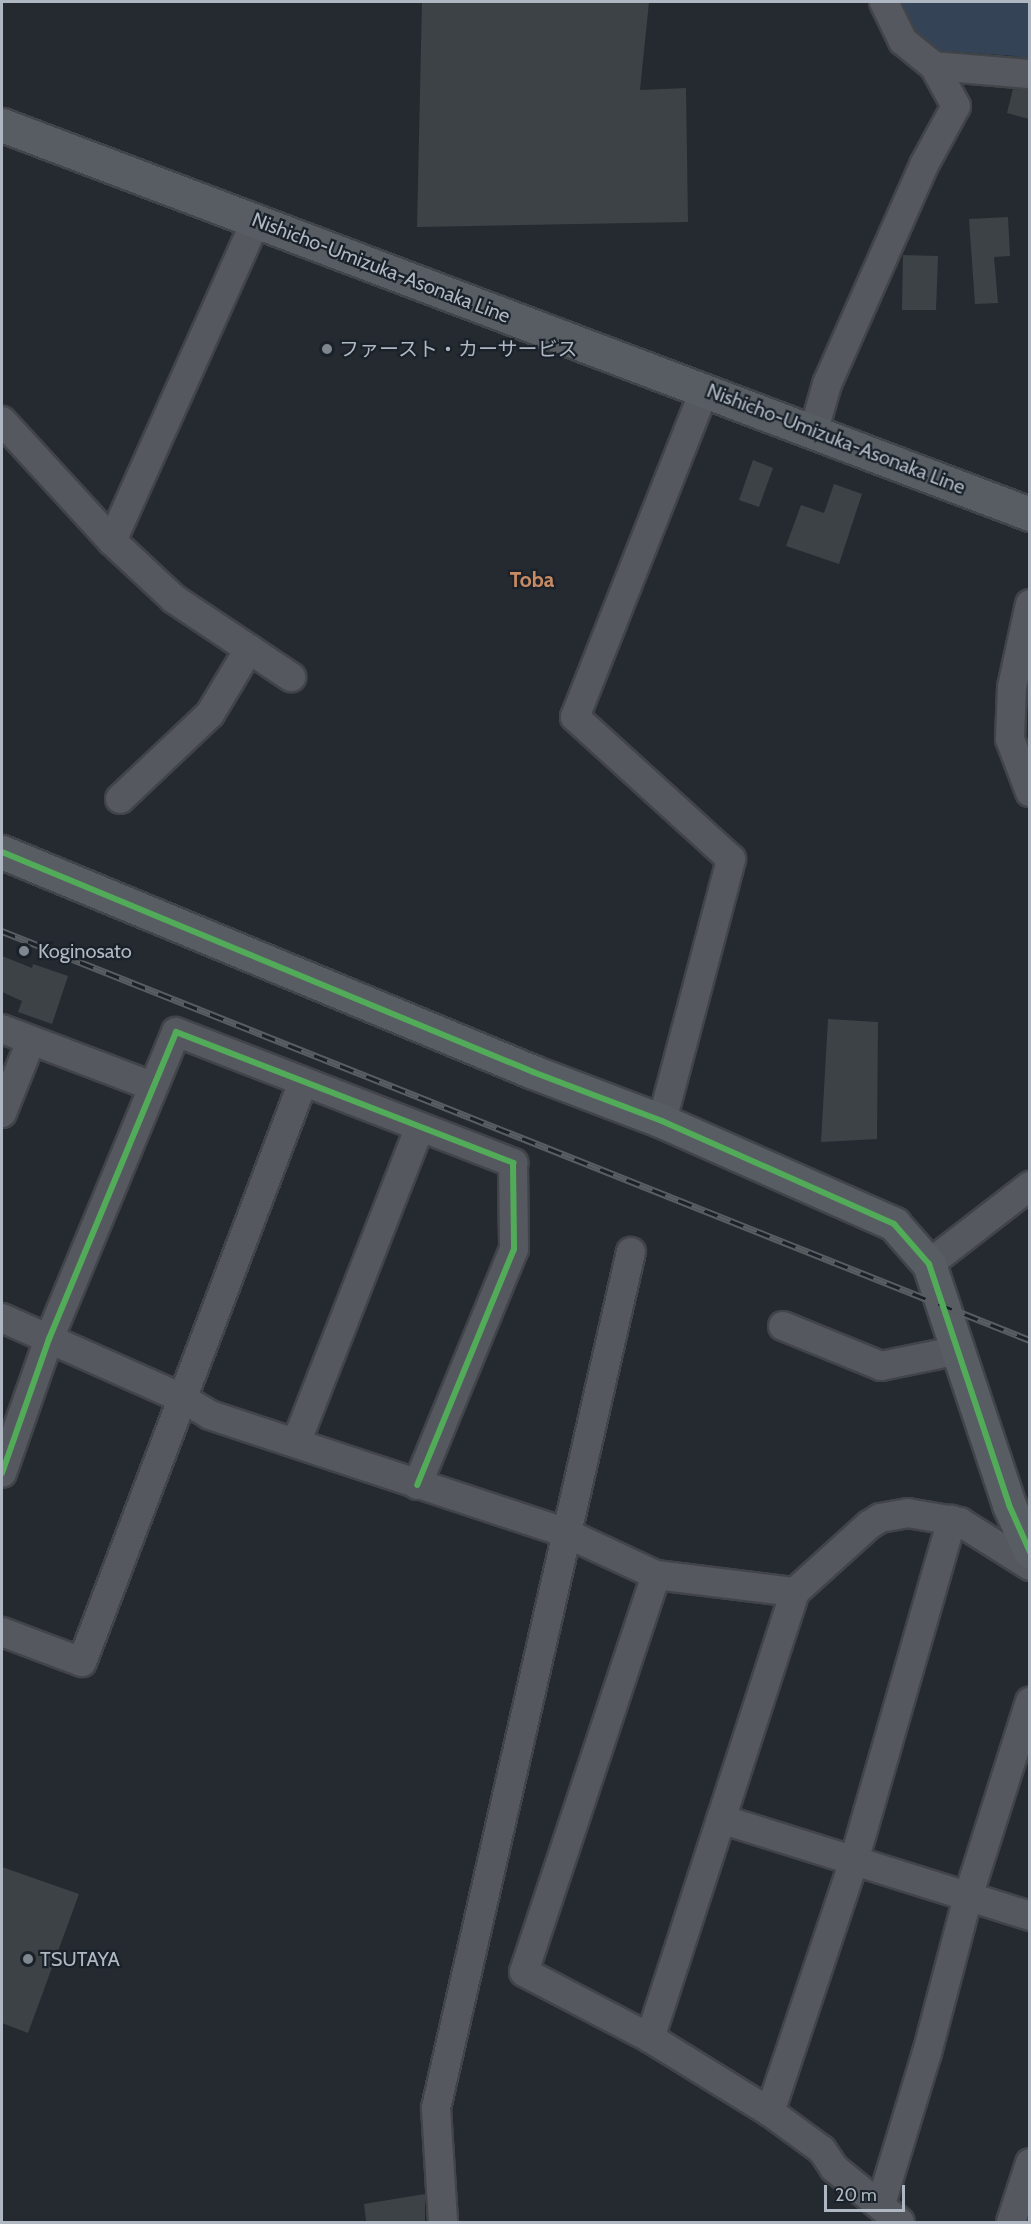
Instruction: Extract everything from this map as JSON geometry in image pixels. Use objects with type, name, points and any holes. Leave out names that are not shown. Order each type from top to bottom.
[{"type":"street","points":[[814,430],[837,362],[924,165],[956,106],[934,66],[903,41],[874,2]]},
{"type":"street","points":[[884,2],[903,41]]},
{"type":"street","points":[[934,66],[1029,74]]},
{"type":"street","name":"Nishicho-Umizuka-Asonaka Line","points":[[2,125],[814,430],[1029,514]]},
{"type":"street","points":[[112,541],[256,221]]},
{"type":"street","points":[[662,1121],[731,859],[575,717],[705,389]]},
{"type":"street","points":[[2,421],[112,541],[174,599],[291,677]]},
{"type":"street","points":[[1029,604],[1012,687],[1010,739],[1029,792]]},
{"type":"street","points":[[120,799],[210,714],[249,649]]},
{"type":"street","points":[[2,852],[533,1072],[662,1121],[894,1224],[929,1264],[1009,1505],[1029,1552]]},
{"type":"street","points":[[2,1029],[152,1086]]},
{"type":"street","points":[[2,1473],[49,1339],[176,1032],[513,1163],[514,1249],[417,1485]]},
{"type":"street","points":[[2,1113],[31,1041]]},
{"type":"street","points":[[2,1632],[82,1662],[303,1082]]},
{"type":"street","points":[[296,1443],[420,1127]]},
{"type":"street","points":[[929,1264],[1029,1186]]},
{"type":"street","points":[[443,2223],[436,2108],[631,1252]]},
{"type":"street","points":[[2,1318],[183,1398],[210,1415],[566,1533],[656,1575],[795,1592]]},
{"type":"street","points":[[783,1326],[818,1353],[881,1366],[959,1350]]},
{"type":"street","points":[[650,2038],[795,1592],[880,1518],[908,1513],[952,1520],[1029,1566]]},
{"type":"street","points":[[770,2112],[854,1861],[952,1520]]},
{"type":"street","points":[[656,1575],[525,1972],[650,2038],[770,2112],[822,2150],[834,2168],[890,2213],[927,2053],[968,1897],[1029,1702]]},
{"type":"street","points":[[721,1819],[1029,1916]]},
{"type":"street","points":[[1011,2223],[1029,2163]]},
{"type":"water","points":[[895,2],[1029,2],[1029,61],[1015,56],[932,50],[907,27]]},
{"type":"building","points":[[422,2],[649,2],[640,90],[686,88],[688,222],[417,227]]},
{"type":"building","points":[[1013,89],[1029,90],[1029,119],[1007,113]]},
{"type":"building","points":[[1008,217],[1010,256],[994,257],[998,303],[975,304],[969,219]]},
{"type":"building","points":[[903,255],[938,256],[936,310],[902,310]]},
{"type":"building","points":[[753,460],[773,468],[759,507],[739,500]]},
{"type":"building","points":[[834,484],[862,494],[839,564],[786,546],[801,505],[824,513]]},
{"type":"building","points":[[2,956],[32,968],[33,964],[68,976],[52,1024],[18,1012],[22,1001],[2,992]]},
{"type":"building","points":[[828,1019],[878,1022],[877,1139],[821,1142]]},
{"type":"building","name":"TSUTAYA","points":[[2,1867],[79,1894],[28,2033],[2,2023]]},
{"type":"building","points":[[425,2194],[425,2223],[366,2221],[364,2204]]},
{"type":"railway","points":[[2,931],[1030,1340]]},
{"type":"cycle path","points":[[2,852],[533,1072],[662,1121],[894,1224],[929,1264],[1009,1505],[1030,1552]]},
{"type":"cycle path","points":[[2,1473],[49,1339],[176,1032],[513,1163],[514,1249],[417,1485]]},
{"type":"place","name":"ファースト・カーサービス","points":[[327,349]]},
{"type":"place","name":"Koginosato","points":[[24,951]]},
{"type":"place","name":"TSUTAYA","points":[[28,1959]]},
{"type":"district","name":"Toba","points":[[532,580]]}]
